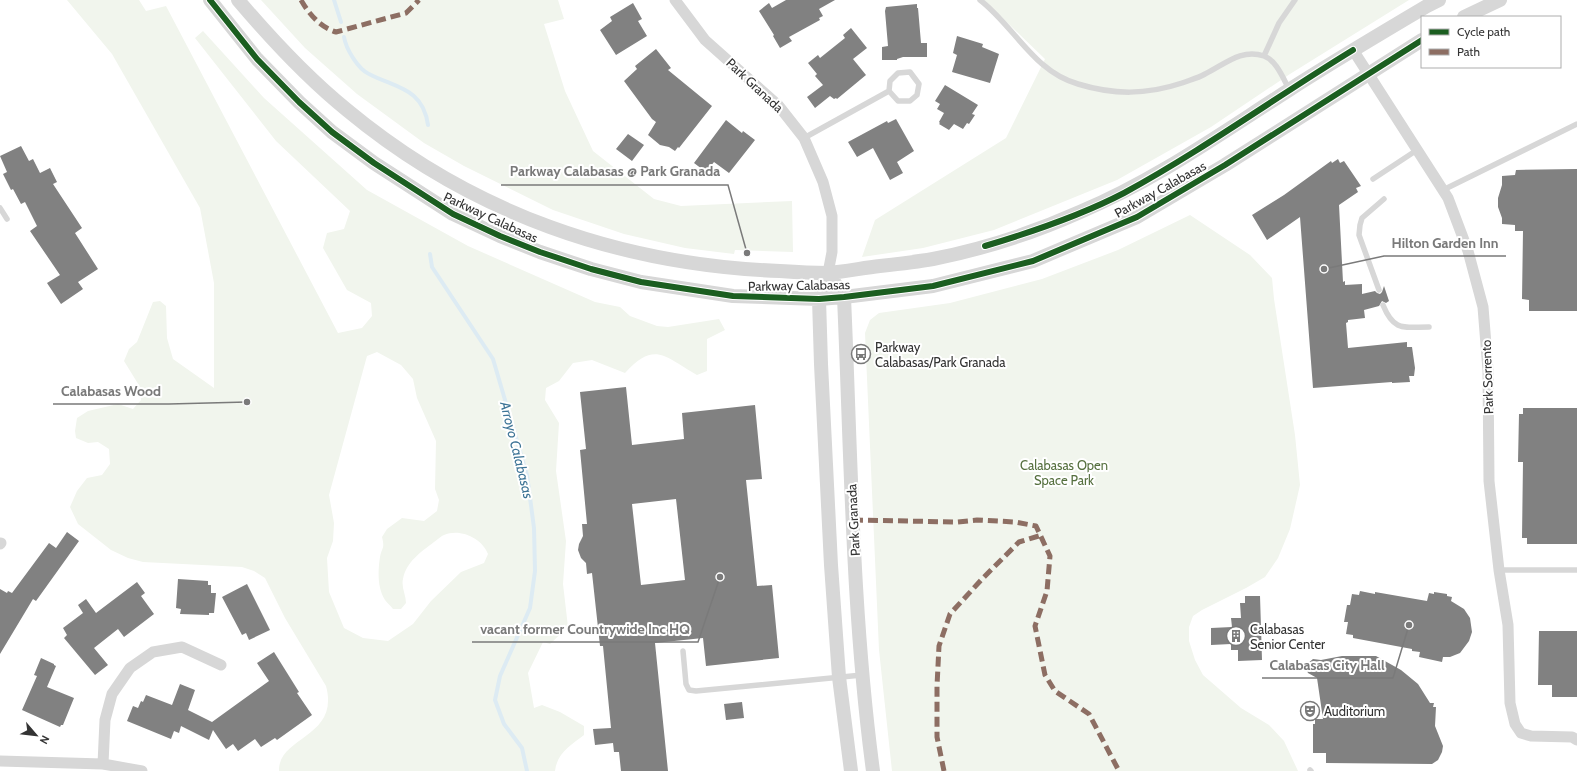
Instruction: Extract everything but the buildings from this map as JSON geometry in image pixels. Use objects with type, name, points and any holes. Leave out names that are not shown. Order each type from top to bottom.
[{"type":"street","name":"Parkway Calabasas","points":[[210,0],[257,59],[299,102],[332,132],[374,163],[453,214],[500,236],[540,252],[591,269],[641,282],[733,296],[819,299],[933,286],[1033,261],[1137,217],[1225,165],[1421,41]]},
{"type":"street","name":"Parkway Calabasas","points":[[238,0],[277,45],[347,111],[387,141],[423,165],[463,189],[505,210],[554,229],[600,244],[647,256],[738,270],[828,273],[931,259],[985,246],[1020,235],[1078,213],[1122,193],[1192,154],[1289,89],[1439,0]]},
{"type":"street","name":"Park Granada","points":[[675,0],[705,40],[778,104],[804,138],[823,182],[832,216],[832,252],[828,273],[819,299],[831,565],[840,676],[850,771]]},
{"type":"street","points":[[1466,16],[1500,0]]},
{"type":"street","name":"Park Sorrento","points":[[1353,50],[1443,190],[1468,251],[1483,307],[1488,370],[1489,480],[1499,570],[1508,625],[1510,703],[1516,724],[1521,733],[1531,736],[1575,737]]},
{"type":"street","points":[[828,273],[844,297]]},
{"type":"street","name":"Park Granada","points":[[844,297],[854,550],[863,675],[873,771]]},
{"type":"street","points":[[103,764],[105,720],[112,694],[130,668],[153,652],[182,647],[221,665]]},
{"type":"street","points":[[0,764],[103,764],[142,771]]},
{"type":"lane","points":[[980,0],[1041,64],[1057,76],[1076,84],[1105,92],[1129,93],[1154,90],[1181,83],[1204,74],[1232,58],[1248,54],[1264,56],[1271,60],[1289,89]]},
{"type":"lane","points":[[1264,56],[1279,23],[1295,0]]},
{"type":"lane","points":[[910,72],[919,84],[917,95],[910,101],[898,101],[889,91],[890,81],[898,73],[910,72]]},
{"type":"lane","points":[[804,138],[889,91]]},
{"type":"lane","points":[[1443,190],[1577,124]]},
{"type":"lane","points":[[1373,179],[1418,150]]},
{"type":"lane","points":[[1379,290],[1359,235],[1362,218],[1384,199]]},
{"type":"lane","points":[[0,208],[7,219]]},
{"type":"lane","points":[[1383,305],[1388,318],[1399,326],[1429,327]]},
{"type":"lane","points":[[1499,570],[1577,570]]},
{"type":"lane","points":[[683,651],[686,684],[689,690],[696,691],[863,675]]},
{"type":"green space","points":[[67,0],[139,0],[146,11],[166,6],[338,333],[362,328],[372,316],[371,303],[347,290],[323,248],[327,233],[344,229],[350,211],[276,141],[195,38],[203,31],[264,98],[367,190],[468,246],[595,302],[620,307],[630,316],[657,326],[668,327],[719,319],[725,330],[707,339],[707,371],[697,375],[668,358],[653,354],[644,357],[635,363],[625,373],[592,360],[573,363],[559,381],[546,388],[545,400],[559,423],[556,471],[566,541],[563,584],[568,627],[550,644],[543,642],[528,673],[534,708],[542,705],[560,712],[584,726],[584,735],[565,750],[556,765],[555,771],[279,771],[281,759],[297,742],[317,727],[324,716],[328,703],[326,686],[285,618],[265,578],[254,571],[242,567],[143,562],[128,558],[111,550],[78,524],[70,507],[77,491],[87,478],[102,475],[110,464],[109,449],[98,442],[88,443],[76,438],[75,431],[77,418],[88,411],[118,404],[133,409],[141,400],[140,387],[124,361],[129,349],[137,342],[153,302],[160,301],[166,306],[167,338],[173,359],[214,388],[214,283],[200,208],[112,54]],"holes":[[[377,352],[401,365],[413,379],[417,398],[436,441],[435,489],[439,500],[437,511],[424,521],[402,518],[387,529],[382,537],[383,546],[380,557],[379,573],[379,585],[382,595],[393,609],[401,609],[406,603],[403,582],[407,567],[419,554],[444,535],[457,533],[470,536],[481,543],[488,554],[484,563],[461,572],[431,601],[413,624],[388,641],[363,638],[344,628],[329,592],[327,558],[333,541],[334,523],[329,495],[367,356]]]},
{"type":"green space","points":[[261,0],[558,0],[564,19],[544,24],[565,91],[593,151],[654,199],[681,206],[792,201],[793,252],[735,250],[734,254],[685,248],[624,234],[553,210],[464,166],[424,143],[357,94],[305,48]]},
{"type":"green space","points":[[984,0],[1409,0],[1290,74],[1211,127],[1117,180],[994,230],[923,248],[862,257],[875,220],[1006,138],[1045,59]]},
{"type":"green space","name":"Calabasas Open Space Park","points":[[1190,215],[1250,255],[1272,278],[1295,435],[1300,485],[1290,529],[1278,558],[1265,577],[1193,616],[1189,627],[1189,641],[1195,660],[1203,675],[1241,708],[1269,725],[1284,741],[1298,771],[892,771],[879,650],[865,333],[870,320],[879,313],[950,303],[1042,279],[1118,250]]},
{"type":"waterway","name":"Arroyo Calabasas","points":[[334,0],[341,22]]},
{"type":"waterway","name":"Arroyo Calabasas","points":[[344,37],[353,58],[361,68],[369,74],[407,91],[414,96],[420,103],[425,113],[428,125]]},
{"type":"waterway","name":"Arroyo Calabasas","points":[[430,254],[432,267],[493,359],[527,475],[534,528],[535,571],[530,608],[500,676],[495,700],[504,724],[522,748],[527,771]]},
{"type":"marked path","points":[[301,0],[320,23],[336,32],[406,13],[419,0]]},
{"type":"marked path","points":[[853,520],[957,522],[977,520],[1015,522],[1036,526],[1050,556],[1047,591],[1035,626],[1045,675],[1055,691],[1089,714],[1119,771]]},
{"type":"marked path","points":[[944,771],[937,737],[937,686],[939,646],[950,614],[1019,542],[1042,535]]},
{"type":"cycle path","points":[[210,0],[257,59],[299,102],[332,132],[374,163],[453,214],[500,236],[540,252],[591,269],[641,282],[733,296],[819,299],[933,286],[1033,261],[1137,217],[1225,165],[1421,41]]},
{"type":"cycle path","points":[[985,246],[1056,223],[1124,193],[1211,141],[1353,50]]},
{"type":"place","name":"Parkway Calabasas @ Park Granada","points":[[747,253]]},
{"type":"place","name":"Hilton Garden Inn","points":[[1324,269]]},
{"type":"place","name":"Parkway Calabasas/Park Granada","points":[[861,354]]},
{"type":"place","name":"Calabasas Wood","points":[[247,402]]},
{"type":"place","name":"vacant former Countrywide Inc HQ","points":[[720,577]]},
{"type":"place","name":"Calabasas City Hall","points":[[1409,625]]},
{"type":"place","name":"Calabasas Senior Center","points":[[1236,636]]},
{"type":"place","name":"Auditorium","points":[[1310,711]]}]
